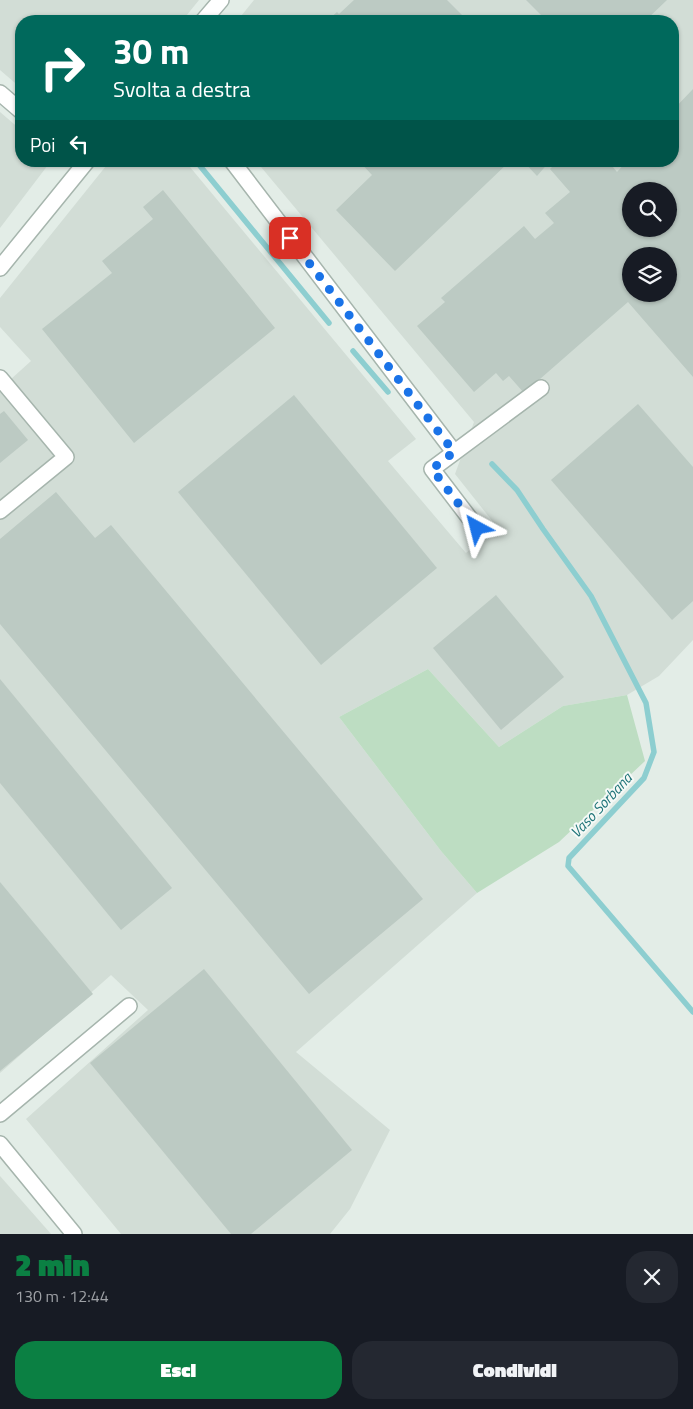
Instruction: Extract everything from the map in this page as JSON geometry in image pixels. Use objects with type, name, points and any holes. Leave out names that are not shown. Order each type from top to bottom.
[{"type":"street","points":[[208,15],[221,0]]},
{"type":"street","points":[[0,93],[15,106]]},
{"type":"street","points":[[0,268],[80,167]]},
{"type":"street","points":[[237,167],[454,452]]},
{"type":"street","points":[[0,378],[66,457],[0,511]]},
{"type":"street","points":[[477,528],[432,469],[541,388]]},
{"type":"street","points":[[0,1114],[129,1006]]},
{"type":"street","points":[[0,1144],[74,1234]]},
{"type":"shaded area","points":[[0,0],[199,0],[187,15],[15,15],[15,83],[0,70]]},
{"type":"shaded area","points":[[254,0],[693,0],[693,640],[659,676],[627,695],[563,706],[499,747],[428,669],[339,717],[441,851],[477,893],[296,1052],[390,1130],[350,1209],[330,1234],[121,1234],[26,1119],[148,1010],[111,975],[0,1073],[0,389],[31,361],[0,327],[0,298],[105,167],[190,167],[416,439],[388,461],[466,553],[497,527],[455,474],[474,422],[261,167],[679,167],[679,15],[242,15]]},
{"type":"shaded area","points":[[0,112],[15,125],[15,167],[46,167],[0,228]]},
{"type":"shaded area","points":[[0,1176],[51,1234],[0,1234]]},
{"type":"green space","points":[[428,669],[499,747],[563,706],[627,695],[645,761],[559,842],[477,893],[441,851],[339,717]]},
{"type":"building","points":[[354,0],[447,0],[462,15],[334,15],[337,12],[339,14]]},
{"type":"building","points":[[526,0],[667,0],[651,15],[541,15]]},
{"type":"building","points":[[693,89],[693,377],[628,302],[524,393],[509,376],[503,381],[496,373],[474,392],[417,326],[445,302],[441,298],[524,226],[535,239],[554,223],[545,213],[570,192],[550,169],[552,167],[613,167],[617,172],[622,167],[679,167],[679,104]]},
{"type":"building","points":[[365,167],[504,167],[395,271],[336,210],[372,175]]},
{"type":"building","points":[[529,167],[545,167],[537,176]]},
{"type":"building","points":[[163,190],[275,328],[134,443],[42,329],[112,273],[102,261],[153,219],[143,207]]},
{"type":"building","points":[[294,395],[437,568],[321,665],[178,492]]},
{"type":"building","points":[[638,404],[693,467],[693,601],[672,620],[551,480]]},
{"type":"building","points":[[4,411],[28,440],[0,463],[0,414]]},
{"type":"building","points":[[56,492],[95,538],[111,525],[423,899],[309,994],[0,624],[0,539]]},
{"type":"building","points":[[496,595],[564,677],[501,730],[433,648]]},
{"type":"building","points":[[0,679],[172,888],[121,930],[0,783]]},
{"type":"building","points":[[0,882],[93,994],[0,1071]]},
{"type":"building","points":[[204,969],[352,1150],[251,1234],[231,1234],[90,1063]]},
{"type":"waterway","name":"Vaso Sorbana","points":[[201,167],[329,323]]},
{"type":"waterway","name":"Vaso Sorbana","points":[[353,351],[388,392]]},
{"type":"waterway","name":"Vaso Sorbana","points":[[492,464],[517,490],[591,596],[646,703],[654,752],[644,778],[569,858],[568,866],[693,1012]]},
{"type":"route","points":[[290,238],[454,452],[432,469],[477,528]]}]
